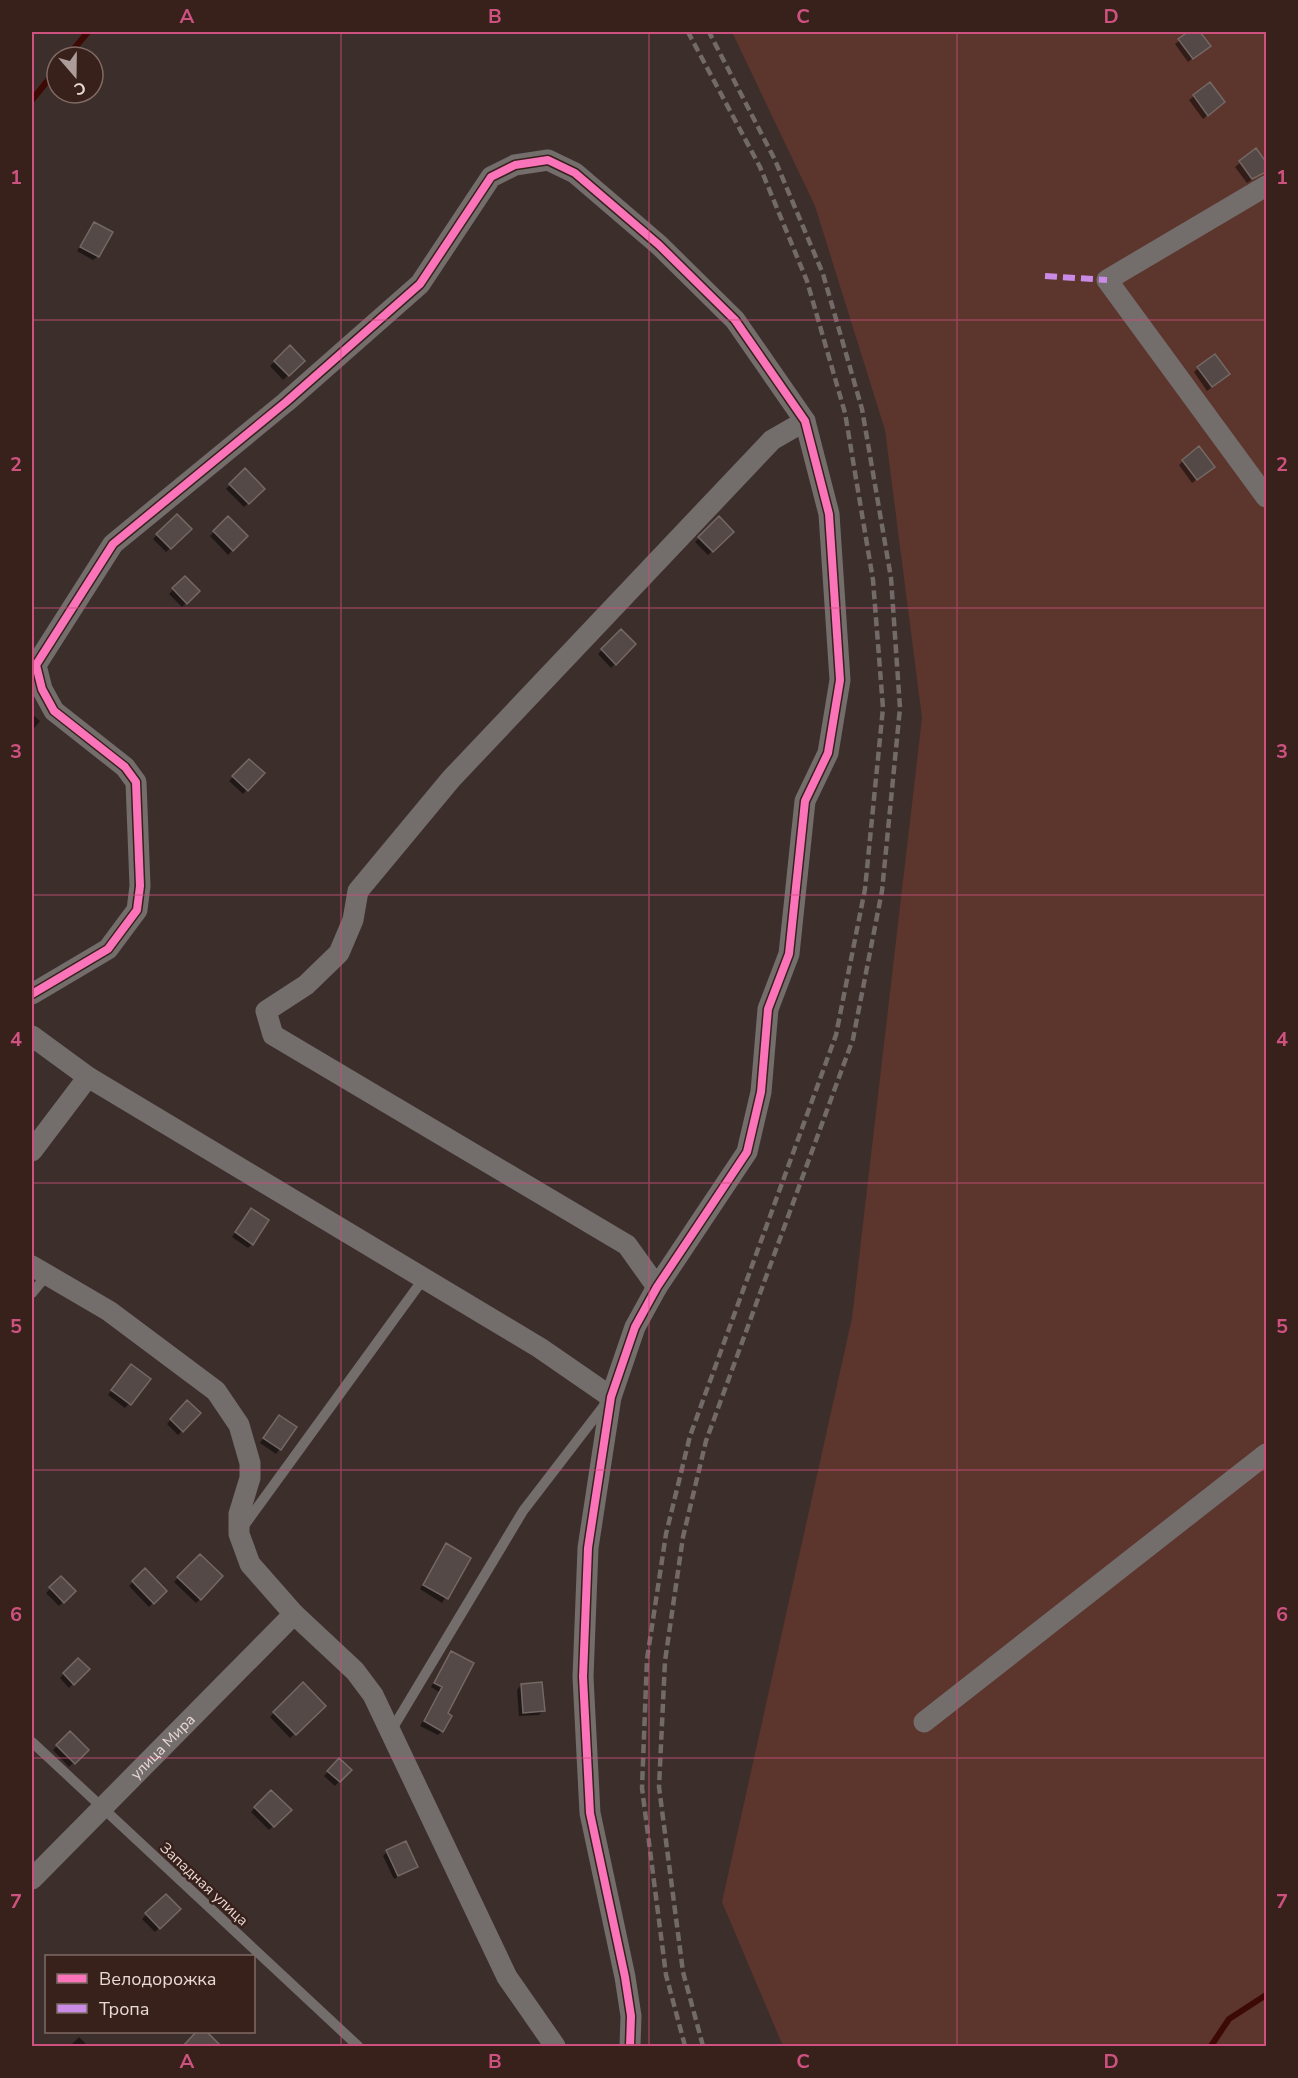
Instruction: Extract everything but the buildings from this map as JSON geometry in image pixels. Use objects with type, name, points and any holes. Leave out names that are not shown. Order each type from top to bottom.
[{"type":"street","points":[[32,993],[108,950],[137,910],[140,886],[136,782],[125,767],[54,711],[42,689],[36,665],[113,544],[278,410],[420,284],[491,177],[515,165],[548,160],[575,173],[659,245],[735,320],[805,421],[829,514],[840,680],[828,753],[805,801],[789,954],[768,1010],[761,1092],[747,1152],[657,1287],[635,1327],[611,1397],[588,1548],[583,1677],[590,1813],[625,1977],[631,2016],[630,2046]]},
{"type":"street","points":[[1266,186],[1107,280],[1266,497]]},
{"type":"street","points":[[657,1287],[627,1245],[273,1035],[266,1011],[306,985],[339,953],[353,920],[358,891],[451,779],[772,440],[805,421]]},
{"type":"street","points":[[32,1036],[88,1077],[540,1348],[611,1397]]},
{"type":"street","points":[[32,1151],[88,1077]]},
{"type":"street","points":[[39,1270],[109,1311],[216,1391],[231,1411],[239,1425],[250,1463],[250,1478],[239,1514],[239,1533],[250,1564],[294,1614],[355,1671],[373,1695],[507,1977],[555,2046]]},
{"type":"street","points":[[924,1722],[1266,1454]]},
{"type":"street","name":"улица Мира","points":[[32,1879],[100,1807],[294,1614]]},
{"type":"lane","points":[[32,1293],[39,1270]]},
{"type":"lane","points":[[239,1533],[424,1278]]},
{"type":"lane","points":[[392,1731],[523,1511],[611,1397]]},
{"type":"lane","name":"Западная улица","points":[[32,1742],[358,2046]]},
{"type":"shaded area","points":[[732,32],[1266,32],[1266,2046],[783,2046],[722,1902],[852,1318],[922,718],[885,430],[815,206]]},
{"type":"waterway","points":[[77,45],[88,32]]},
{"type":"waterway","points":[[32,100],[45,84]]},
{"type":"waterway","points":[[1211,2046],[1229,2019],[1266,1995]]},
{"type":"railway","points":[[685,2046],[666,1975],[642,1788],[647,1659],[666,1534],[690,1436],[836,1035],[865,889],[883,708],[873,580],[845,413],[807,281],[760,167],[688,32]]},
{"type":"railway","points":[[703,2046],[683,1972],[659,1787],[665,1661],[683,1537],[706,1441],[853,1039],[882,891],[900,708],[891,578],[862,409],[823,274],[775,160],[709,32]]},
{"type":"marked path","points":[[1045,276],[1107,280]]},
{"type":"cycle path","points":[[32,994],[108,949],[137,910],[140,886],[136,782],[125,767],[54,711],[42,689],[36,665],[113,544],[286,402],[420,284],[491,177],[515,165],[548,160],[575,173],[659,245],[735,320],[805,421],[829,514],[840,680],[828,753],[805,801],[789,954],[768,1009],[761,1092],[747,1152],[657,1287],[635,1327],[611,1397],[588,1548],[583,1677],[590,1813],[625,1977],[631,2016],[630,2046]]}]
